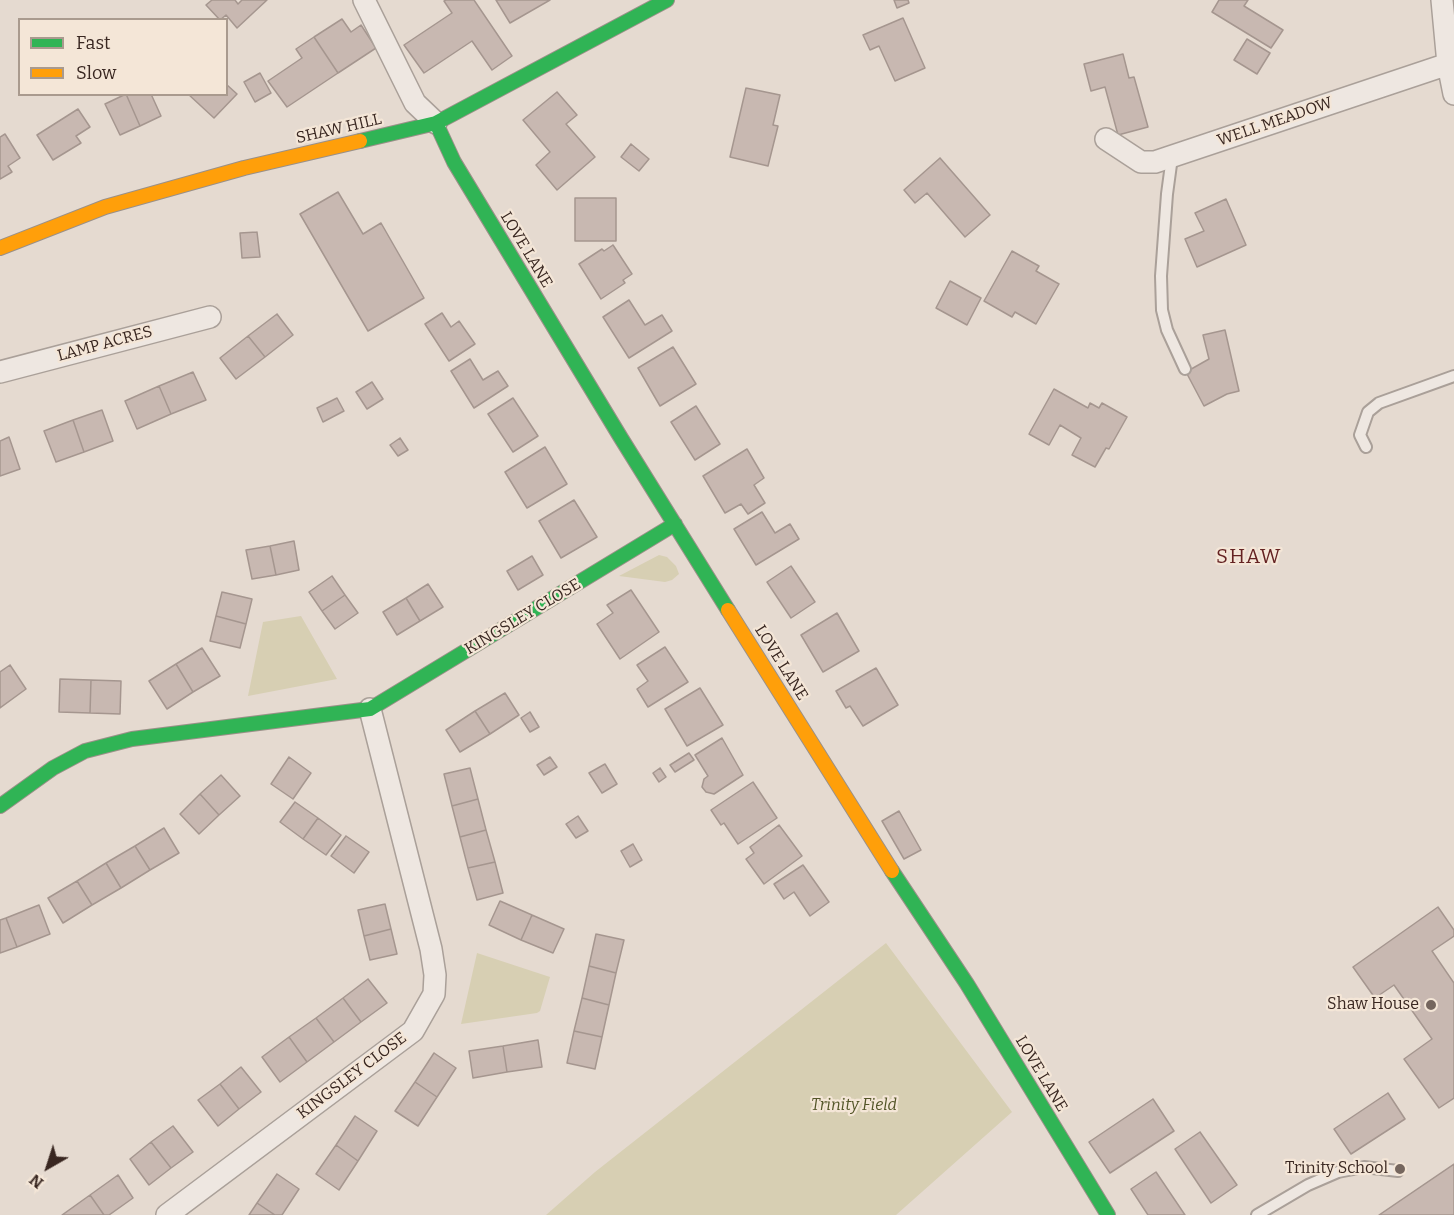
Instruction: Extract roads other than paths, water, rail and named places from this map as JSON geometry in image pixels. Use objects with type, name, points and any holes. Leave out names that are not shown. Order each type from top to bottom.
[{"type":"street","points":[[364,0],[416,104],[436,123]]},
{"type":"street","name":"SHAW HILL","points":[[0,248],[105,207],[244,168],[436,123],[668,0]]},
{"type":"street","points":[[1442,0],[1448,64],[1454,94]]},
{"type":"street","name":"WELL MEADOW","points":[[1106,139],[1142,162],[1155,162],[1448,64]]},
{"type":"street","name":"LOVE LANE","points":[[436,123],[454,162],[621,438],[885,861],[967,984],[1108,1215]]},
{"type":"street","name":"LAMP ACRES","points":[[0,372],[210,317]]},
{"type":"street","name":"KINGSLEY CLOSE","points":[[0,806],[38,778],[85,751],[132,739],[370,709],[675,524]]},
{"type":"street","name":"KINGSLEY CLOSE","points":[[167,1215],[413,1030],[434,994],[435,975],[431,949],[370,709]]},
{"type":"lane","points":[[1172,157],[1161,276],[1162,310],[1167,330],[1185,369]]},
{"type":"lane","points":[[1366,447],[1360,435],[1368,412],[1379,403],[1454,376]]},
{"type":"lane","points":[[1257,1215],[1308,1185],[1338,1172],[1365,1167],[1398,1171]]},
{"type":"place","name":"Shaw House","points":[[1431,1005]]},
{"type":"place","name":"Trinity School","points":[[1400,1169]]},
{"type":"district","name":"SHAW","points":[[1249,557]]},
{"type":"park label","name":"Trinity Field","points":[[854,1106]]}]
